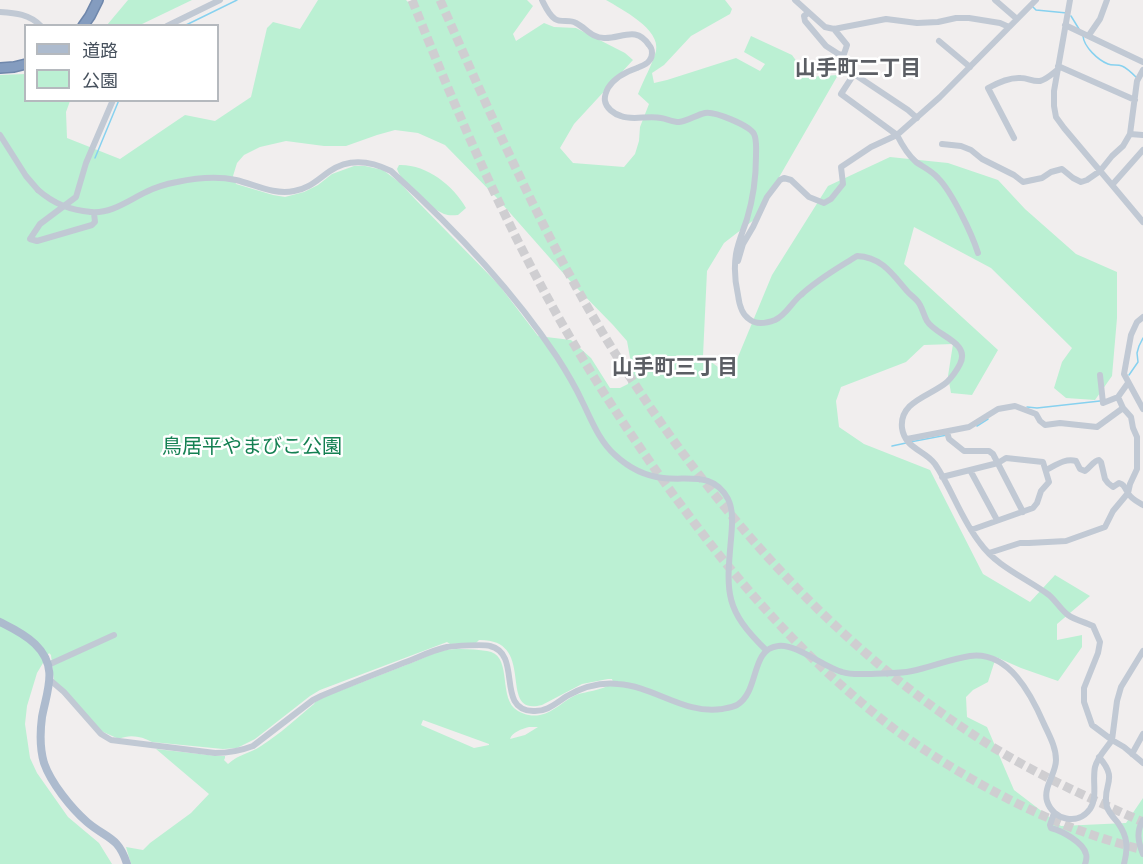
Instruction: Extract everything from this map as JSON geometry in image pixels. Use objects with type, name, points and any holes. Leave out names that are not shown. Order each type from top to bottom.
[{"type":"highway","points":[[84,24],[98,0]]},
{"type":"highway","points":[[0,68],[24,64]]},
{"type":"main road","points":[[0,622],[24,635],[36,645],[48,665],[50,680],[41,732],[43,755],[50,777],[87,822],[116,841],[122,850],[126,864]]},
{"type":"street","points":[[170,24],[219,0]]},
{"type":"street","points":[[542,0],[555,19],[575,22],[601,39],[633,33],[651,46],[651,60],[621,75],[609,87],[605,94],[605,101],[613,112],[626,118],[660,117],[676,122],[707,112],[715,113],[747,128],[754,134],[756,141],[755,178],[735,264],[740,304],[749,319],[757,323],[777,319],[800,295],[857,256],[874,260],[886,267],[917,301],[927,322],[961,349],[963,357],[959,366],[946,382],[908,408],[902,422],[902,431],[909,444],[933,461],[980,544],[1002,565],[1048,595],[1068,615],[1093,626],[1100,642],[1084,688],[1084,702],[1092,725],[1143,763]]},
{"type":"street","points":[[795,0],[825,27],[834,29],[886,20],[917,23],[956,18],[1000,23],[1009,27]]},
{"type":"street","points":[[996,0],[1017,19]]},
{"type":"street","points":[[735,264],[739,260],[743,244],[767,197],[780,180],[784,178],[791,180],[809,197],[824,203],[831,199],[843,184],[841,167],[871,147],[897,135],[917,118],[1036,0]]},
{"type":"street","points":[[1070,0],[1054,91],[1056,117],[1143,222]]},
{"type":"street","points":[[1089,35],[1100,19],[1107,0]]},
{"type":"street","points":[[0,12],[20,13],[38,24]]},
{"type":"street","points":[[808,13],[804,16],[805,21],[826,46],[840,55],[844,54],[847,45],[834,29]]},
{"type":"street","points":[[1065,25],[1143,62]]},
{"type":"street","points":[[939,41],[970,67]]},
{"type":"street","points":[[1058,68],[1143,105]]},
{"type":"street","points":[[1014,138],[988,88],[996,83],[1020,78],[1040,81],[1058,68]]},
{"type":"street","points":[[942,144],[961,146],[971,150],[982,159],[1023,182],[1042,178],[1062,169],[1081,182],[1087,180],[1100,171],[1123,146],[1130,134],[1137,81],[1143,70]]},
{"type":"street","points":[[917,118],[854,74],[841,94],[897,135],[910,156],[944,185],[978,253]]},
{"type":"street","points":[[93,212],[95,222],[92,225],[37,241],[30,239],[40,224],[76,197],[86,163],[112,102]]},
{"type":"street","points":[[1130,134],[1143,135]]},
{"type":"street","points":[[0,135],[26,176],[38,190],[65,207],[93,212],[107,211],[149,190],[195,178],[235,180],[282,192],[298,191],[330,171],[347,164],[368,163],[391,171],[485,264],[510,292],[558,359],[601,438],[613,454],[630,466],[651,476],[693,478],[717,485],[727,498],[732,511],[729,595],[741,622],[751,636],[766,650]]},
{"type":"street","points":[[1112,185],[1143,150]]},
{"type":"street","points":[[1143,317],[1137,322],[1131,335],[1124,374],[1143,410]]},
{"type":"street","points":[[1100,375],[1103,403],[1118,397],[1128,383]]},
{"type":"street","points":[[989,553],[1020,543],[1066,541],[1105,527],[1113,511],[1128,493],[1137,469],[1138,444],[1131,417],[1123,408],[1118,397]]},
{"type":"street","points":[[907,439],[969,427],[998,409],[1015,406],[1036,414],[1045,425],[1060,423],[1097,427],[1123,408]]},
{"type":"street","points":[[947,432],[949,439],[964,451],[989,451],[993,454],[1023,512]]},
{"type":"street","points":[[942,477],[1006,458],[1043,462],[1049,482],[1032,508],[971,530]]},
{"type":"street","points":[[1046,470],[1063,461],[1072,460],[1076,461],[1080,469],[1085,471],[1099,460],[1107,483],[1113,487],[1121,483],[1135,501],[1143,505]]},
{"type":"street","points":[[970,470],[997,520]]},
{"type":"street","points":[[48,665],[114,635]]},
{"type":"street","points":[[50,680],[64,692],[101,734],[111,740],[231,753],[253,746],[321,696],[447,647],[489,645],[498,649],[508,666],[514,701],[526,710],[535,711],[549,708],[585,687],[602,683],[631,685],[696,709],[729,708],[747,696],[760,659],[766,650],[779,645],[788,646],[842,672],[857,674],[896,674],[955,659],[986,657],[1012,671],[1038,709],[1054,747],[1056,763],[1046,794],[1049,806],[1062,818],[1071,819],[1088,812],[1093,802],[1095,766],[1112,740],[1121,687],[1142,655]]},
{"type":"street","points":[[1132,754],[1142,737]]},
{"type":"street","points":[[1099,757],[1106,765],[1110,778],[1106,792],[1107,807],[1124,833],[1127,842],[1124,864]]},
{"type":"street","points":[[1054,813],[1051,828],[1082,846],[1086,854],[1085,864]]},
{"type":"street","points":[[1143,820],[1138,831],[1143,854]]},
{"type":"green space","points":[[128,0],[192,0],[142,24],[108,24]]},
{"type":"green space","name":"鳥居平やまびこ公園","points":[[318,0],[406,0],[408,2],[413,0],[527,0],[533,6],[513,34],[516,41],[544,23],[554,27],[576,28],[625,53],[633,60],[574,124],[560,148],[573,163],[624,167],[635,154],[640,127],[649,104],[638,94],[655,56],[656,43],[646,28],[630,14],[606,0],[725,0],[732,9],[730,14],[691,36],[664,65],[652,73],[654,83],[736,58],[760,71],[765,64],[744,52],[751,36],[792,55],[808,77],[838,75],[755,219],[724,243],[707,271],[703,356],[729,375],[772,275],[828,186],[890,157],[948,163],[998,180],[1025,209],[1076,254],[1117,272],[1117,318],[1112,376],[1095,400],[1066,398],[1054,388],[1062,362],[1072,348],[991,268],[914,227],[904,264],[998,350],[972,395],[951,393],[948,376],[953,344],[924,345],[906,362],[841,387],[836,401],[839,427],[864,444],[930,470],[983,574],[1030,602],[1055,575],[1090,596],[1057,624],[1057,640],[1082,635],[1082,647],[1058,681],[996,657],[988,682],[973,690],[966,697],[967,717],[987,727],[1014,790],[1061,826],[1126,823],[1143,798],[1143,864],[131,864],[126,847],[143,850],[191,813],[209,794],[156,749],[225,756],[224,760],[228,764],[257,749],[315,702],[326,696],[446,650],[471,649],[495,654],[503,666],[507,693],[514,708],[530,715],[545,714],[576,695],[601,689],[613,682],[612,679],[608,679],[582,684],[542,705],[528,706],[521,700],[517,689],[513,663],[508,651],[497,643],[479,640],[476,643],[450,644],[447,642],[320,690],[255,739],[237,748],[223,749],[152,742],[136,736],[119,739],[101,731],[54,681],[49,653],[37,673],[27,706],[25,724],[30,758],[37,773],[68,817],[99,843],[112,864],[0,864],[0,75],[24,74],[24,102],[70,102],[66,112],[67,138],[120,159],[185,115],[215,121],[251,97],[267,28],[273,22],[300,29]],"holes":[[[395,130],[418,133],[445,145],[496,197],[627,341],[631,363],[628,384],[620,388],[610,388],[591,358],[571,340],[538,336],[499,285],[399,182],[383,170],[354,166],[332,174],[304,192],[285,197],[236,184],[233,176],[237,163],[244,155],[260,147],[286,141],[324,146],[346,146]],[[423,720],[489,744],[489,745],[474,748],[421,725]],[[529,727],[538,727],[525,735],[510,739],[515,733]]]},
{"type":"green space","points":[[399,165],[429,172],[454,191],[466,208],[458,215],[450,215],[430,206],[400,176],[397,169]]},
{"type":"waterway","points":[[188,24],[237,0]]},
{"type":"waterway","points":[[1032,6],[1036,10],[1067,13]]},
{"type":"waterway","points":[[1071,16],[1079,29]]},
{"type":"waterway","points":[[1083,36],[1092,53],[1110,65],[1124,67],[1137,78]]},
{"type":"waterway","points":[[95,158],[118,102]]},
{"type":"waterway","points":[[1129,375],[1138,362],[1137,353],[1143,338]]},
{"type":"waterway","points":[[1027,407],[1037,408],[1100,401]]},
{"type":"waterway","points":[[977,426],[988,419]]},
{"type":"waterway","points":[[910,442],[947,435]]},
{"type":"waterway","points":[[892,446],[906,443]]},
{"type":"tunnel","points":[[412,0],[491,185],[526,258],[563,325],[620,418],[705,537],[749,591],[830,675],[880,718],[917,745],[978,783],[1043,816],[1113,842],[1143,850]]},
{"type":"tunnel","points":[[440,0],[521,179],[574,283],[655,414],[750,538],[803,595],[860,648],[920,697],[983,741],[1022,764],[1143,822]]},
{"type":"district","name":"山手町二丁目","points":[[858,69]]},
{"type":"district","name":"山手町三丁目","points":[[675,368]]}]
